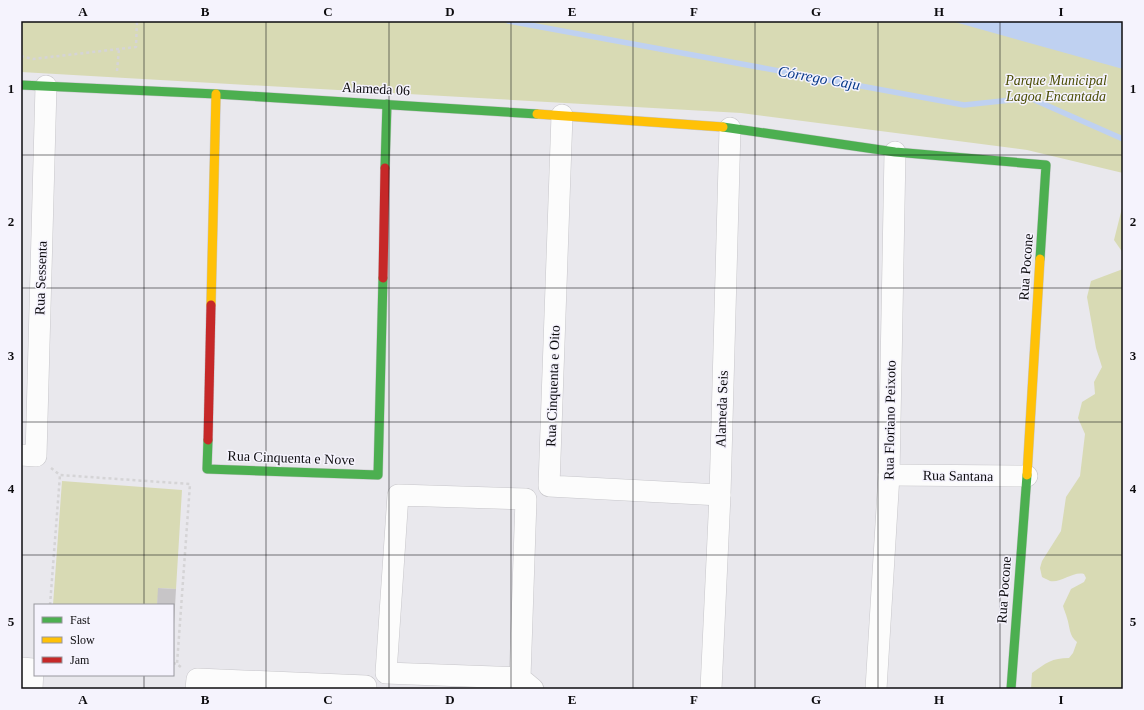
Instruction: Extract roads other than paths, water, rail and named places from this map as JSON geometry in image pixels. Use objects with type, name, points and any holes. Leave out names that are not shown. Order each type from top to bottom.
[{"type":"street","name":"Alameda 06","points":[[21,85],[216,94],[562,114],[730,128]]},
{"type":"street","name":"Rua Sessenta","points":[[21,455],[36,456],[46,86]]},
{"type":"street","name":"Rua Cinquenta e Nove","points":[[216,94],[207,469],[378,475],[387,104]]},
{"type":"street","name":"Rua Cinquenta e Oito","points":[[562,114],[549,486],[720,495]]},
{"type":"street","name":"Rua Pocone","points":[[730,128],[895,152],[1046,165],[1027,476],[1011,689]]},
{"type":"street","name":"Alameda Seis","points":[[711,689],[720,495],[730,128]]},
{"type":"street","name":"Rua Floriano Peixoto","points":[[876,689],[889,475],[895,152]]},
{"type":"street","name":"Rua Santana","points":[[889,475],[1027,476]]},
{"type":"street","points":[[398,495],[526,499],[527,683],[386,673],[398,495]]},
{"type":"street","points":[[196,689],[197,679],[366,686],[366,689]]},
{"type":"water","points":[[951,21],[1123,21],[1123,69]]},
{"type":"waterway","name":"Córrego Caju","points":[[508,21],[964,105],[1030,98],[1123,139]]},
{"type":"park label","name":"Parque Municipal Lagoa Encantada","points":[[1056,88]]}]
